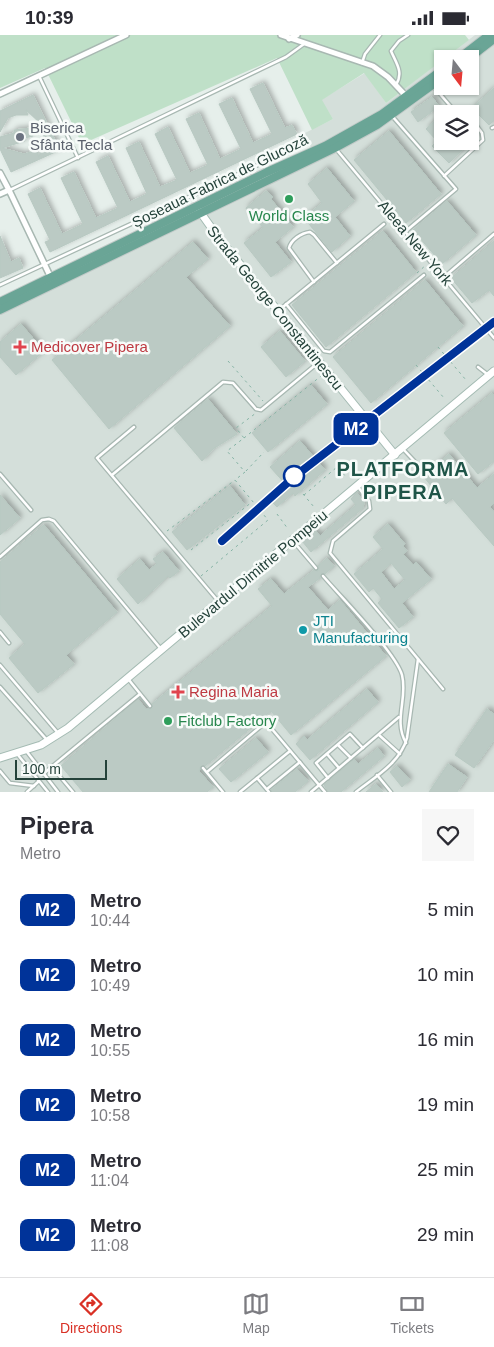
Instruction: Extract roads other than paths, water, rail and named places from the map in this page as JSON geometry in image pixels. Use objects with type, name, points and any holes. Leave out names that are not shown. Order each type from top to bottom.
[{"type":"main road","points":[[470,50],[489,35]]},
{"type":"main road","points":[[479,51],[494,39]]},
{"type":"main road","name":"Șoseaua Fabrica de Glucoză","points":[[0,302],[196,206],[325,146],[406,96],[434,76]]},
{"type":"main road","name":"Șoseaua Fabrica de Glucoză","points":[[0,310],[335,148],[391,115],[432,85]]},
{"type":"street","points":[[0,94],[126,35]]},
{"type":"street","points":[[281,35],[382,71],[406,96]]},
{"type":"street","points":[[289,39],[297,35]]},
{"type":"street","points":[[0,173],[51,278]]},
{"type":"street","points":[[0,194],[9,190]]},
{"type":"street","name":"Strada George Constantinescu","points":[[196,206],[318,362],[394,455]]},
{"type":"street","name":"Bulevardul Dimitrie Pompeiu","points":[[0,757],[26,751],[59,735],[293,541],[491,373]]},
{"type":"lane","points":[[362,63],[365,54],[380,35]]},
{"type":"lane","points":[[396,85],[400,75],[391,51],[399,41],[408,35]]},
{"type":"lane","points":[[9,190],[286,57],[304,44]]},
{"type":"lane","points":[[39,76],[78,158]]},
{"type":"lane","points":[[432,85],[449,105]]},
{"type":"lane","points":[[391,115],[456,189],[406,232]]},
{"type":"lane","points":[[479,129],[483,140],[479,144]]},
{"type":"lane","points":[[0,285],[45,266],[303,144]]},
{"type":"lane","name":"Aleea New York","points":[[335,148],[494,338]]},
{"type":"lane","points":[[444,175],[472,150]]},
{"type":"lane","points":[[278,311],[384,224]]},
{"type":"lane","points":[[314,282],[291,254],[290,244],[297,238],[304,233],[310,232],[337,263]]},
{"type":"lane","points":[[444,277],[494,235]]},
{"type":"lane","points":[[286,304],[324,351],[330,352],[424,275]]},
{"type":"lane","points":[[112,475],[223,382],[233,383],[256,409],[261,410],[318,362]]},
{"type":"lane","points":[[480,366],[491,373]]},
{"type":"lane","points":[[134,427],[97,458],[219,602]]},
{"type":"lane","points":[[402,448],[419,466]]},
{"type":"lane","points":[[0,474],[30,510]]},
{"type":"lane","points":[[357,486],[369,501],[370,509],[333,541],[330,553],[443,689]]},
{"type":"lane","points":[[0,557],[42,520],[49,519],[54,521],[162,650]]},
{"type":"lane","points":[[293,541],[316,568]]},
{"type":"lane","points":[[323,575],[398,667],[403,687],[399,727],[406,743]]},
{"type":"lane","points":[[0,632],[9,643]]},
{"type":"lane","points":[[356,792],[400,754],[406,743],[418,659]]},
{"type":"lane","points":[[0,665],[59,735]]},
{"type":"lane","points":[[128,679],[150,706]]},
{"type":"lane","points":[[0,687],[48,741]]},
{"type":"lane","points":[[43,774],[140,694]]},
{"type":"lane","points":[[311,792],[400,716]]},
{"type":"lane","points":[[206,772],[266,722],[325,792]]},
{"type":"lane","points":[[328,778],[316,763],[326,754],[350,734],[363,748]]},
{"type":"lane","points":[[379,734],[400,754]]},
{"type":"lane","points":[[338,745],[351,759]]},
{"type":"lane","points":[[26,751],[58,792]]},
{"type":"lane","points":[[240,792],[290,751]]},
{"type":"lane","points":[[17,753],[48,792]]},
{"type":"lane","points":[[326,754],[339,768]]},
{"type":"lane","points":[[257,778],[268,791],[300,762]]},
{"type":"lane","points":[[203,768],[222,792]]},
{"type":"lane","points":[[0,771],[10,783],[34,785]]},
{"type":"lane","points":[[58,773],[73,792]]},
{"type":"lane","points":[[377,775],[391,792]]},
{"type":"lane","points":[[27,792],[39,781]]},
{"type":"metro line","name":"M2","points":[[222,541],[294,477],[494,322]]},
{"type":"place","name":"Biserica Sfânta Tecla","points":[[20,137]]},
{"type":"place","name":"World Class","points":[[289,199]]},
{"type":"place","name":"Medicover Pipera","points":[[20,347]]},
{"type":"place","name":"JTI Manufacturing","points":[[303,630]]},
{"type":"place","name":"Regina Maria","points":[[178,692]]},
{"type":"place","name":"Fitclub Factory","points":[[168,721]]},
{"type":"district","name":"PLATFORMA PIPERA","points":[[403,480]]}]
